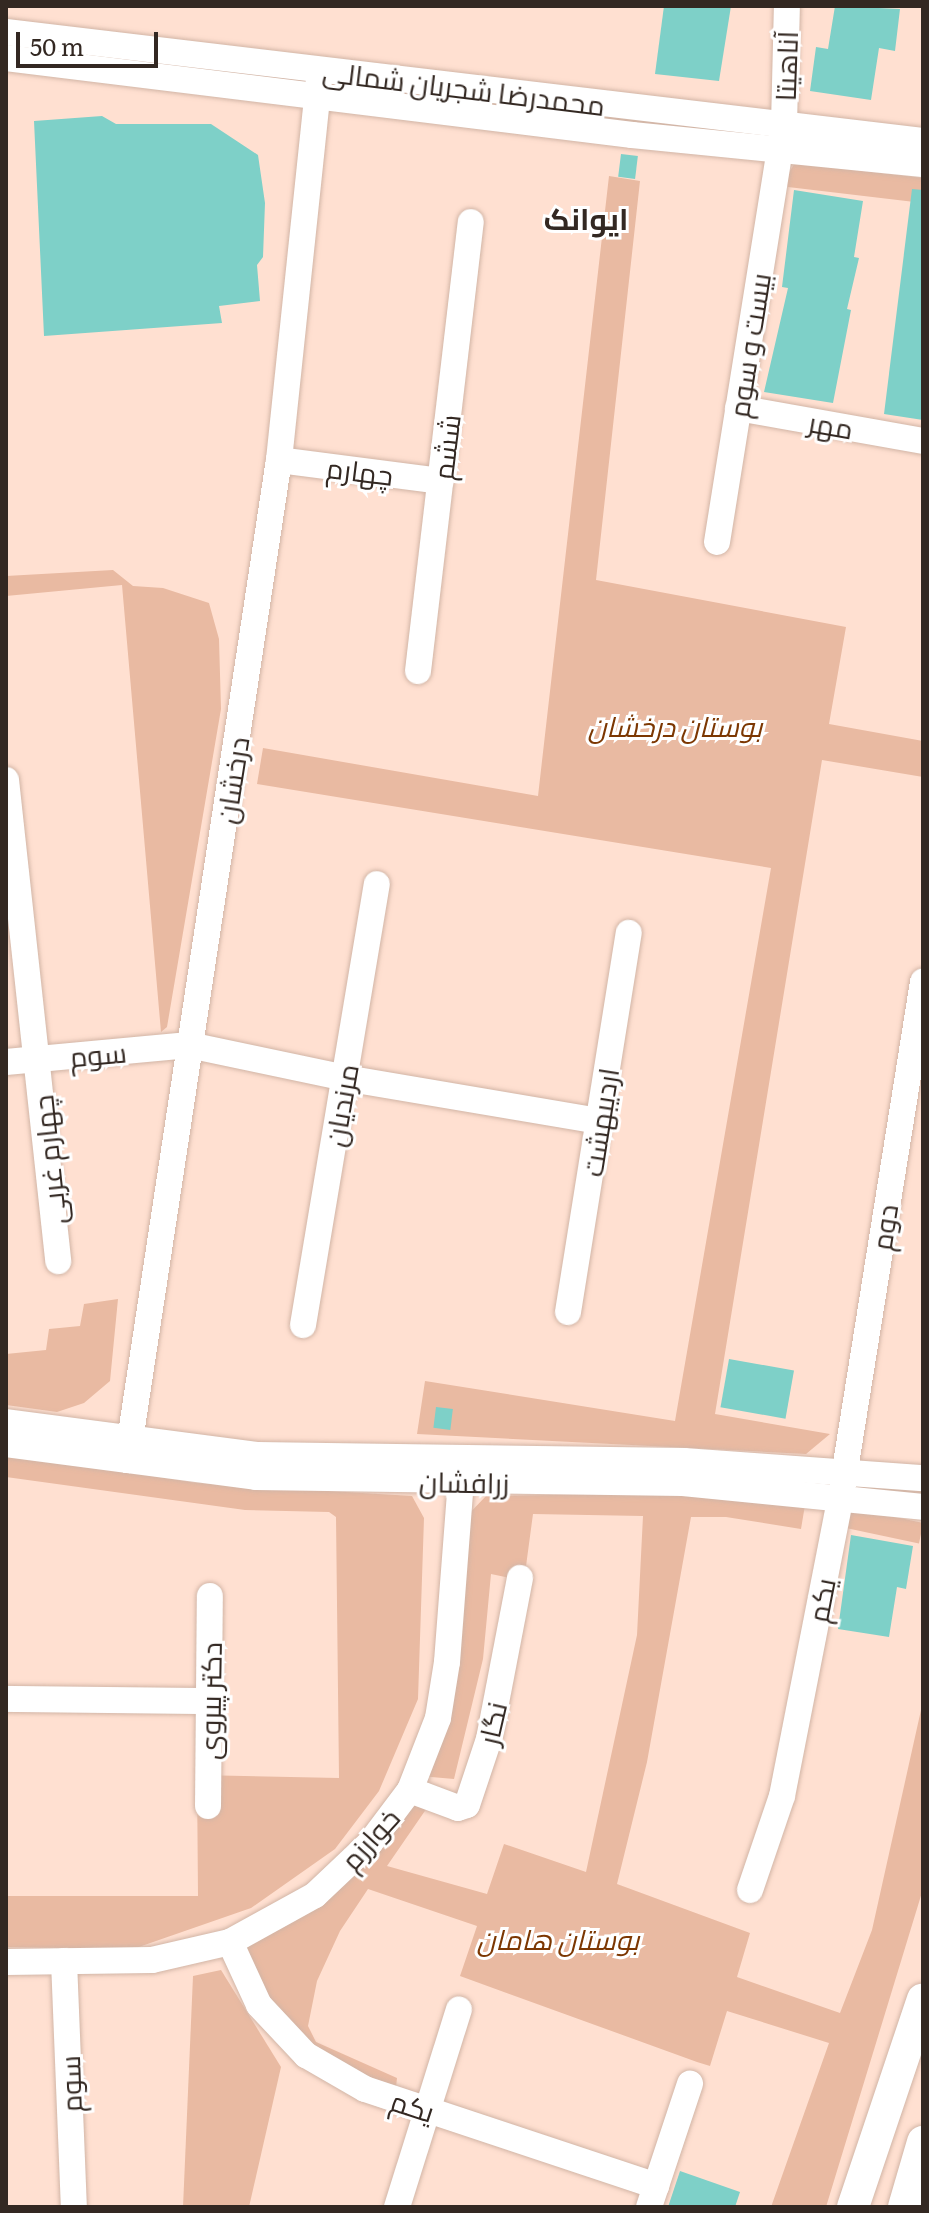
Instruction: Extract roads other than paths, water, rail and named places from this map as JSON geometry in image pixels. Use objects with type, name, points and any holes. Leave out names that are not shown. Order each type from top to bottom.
[{"type":"main road","points":[[853,2207],[923,1999]]},
{"type":"main road","points":[[904,2207],[923,2142]]},
{"type":"street","name":"آناهیتا","points":[[782,137],[787,6]]},
{"type":"street","name":"محمدرضا شجریان شمالی","points":[[6,32],[320,70],[782,137],[923,164]]},
{"type":"street","name":"محمدرضا شجریان شمالی","points":[[6,58],[317,98],[782,137],[923,141]]},
{"type":"street","name":"درخشان","points":[[128,1450],[279,460],[320,70]]},
{"type":"street","name":"بیست و سوم","points":[[717,542],[782,137]]},
{"type":"street","name":"ششم","points":[[418,671],[471,222]]},
{"type":"street","name":"مهر","points":[[738,408],[923,441]]},
{"type":"street","name":"چهارم","points":[[279,460],[441,481]]},
{"type":"street","name":"چهارم غربی","points":[[6,780],[39,1059],[58,1261]]},
{"type":"street","name":"مرنديان","points":[[303,1325],[377,884]]},
{"type":"street","name":"اردیبهشت","points":[[568,1312],[629,933]]},
{"type":"street","name":"دوم","points":[[842,1483],[923,982]]},
{"type":"street","name":"سوم","points":[[6,1062],[189,1045],[345,1078],[599,1121]]},
{"type":"street","name":"زرافشان","points":[[6,1422],[128,1450]]},
{"type":"street","name":"زرافشان","points":[[6,1444],[257,1455],[462,1470],[684,1461],[842,1483],[923,1507]]},
{"type":"street","name":"خوارزم","points":[[6,1962],[152,1960],[230,1942],[315,1895],[370,1843],[410,1790],[438,1718],[462,1470]]},
{"type":"street","name":"زرافشان","points":[[842,1483],[923,1478]]},
{"type":"street","name":"یکم","points":[[750,1890],[782,1796],[842,1483]]},
{"type":"street","name":"نگار","points":[[410,1790],[458,1808],[467,1805],[489,1739],[520,1578]]},
{"type":"street","name":"دکتر پیروی","points":[[208,1806],[210,1596]]},
{"type":"street","points":[[6,1699],[209,1701]]},
{"type":"street","name":"یکم","points":[[230,1942],[259,2005],[306,2055],[365,2089],[653,2197]]},
{"type":"street","name":"سوم","points":[[64,1961],[74,2207]]},
{"type":"street","points":[[397,2207],[459,2009]]},
{"type":"street","points":[[653,2197],[690,2084]]},
{"type":"district","name":"ایوانک","points":[[586,217]]},
{"type":"park label","name":"بوستان درخشان","points":[[675,725]]},
{"type":"park label","name":"بوستان هامان","points":[[558,1938]]}]
